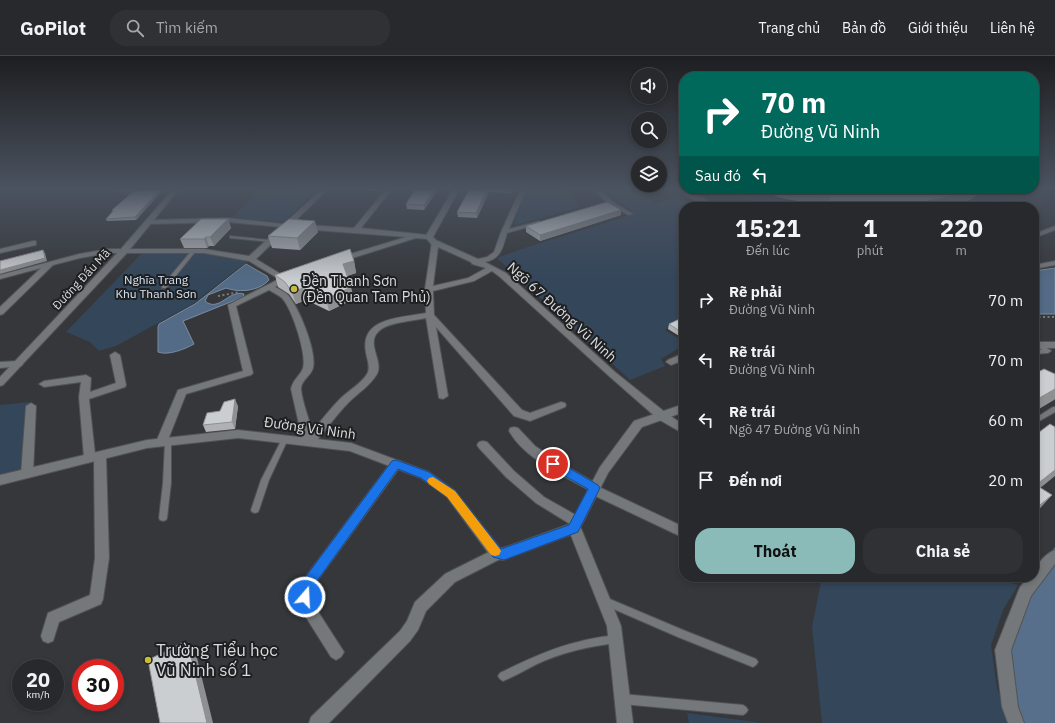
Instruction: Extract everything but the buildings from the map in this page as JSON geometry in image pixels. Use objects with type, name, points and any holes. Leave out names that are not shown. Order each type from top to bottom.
[{"type":"street","name":"Đường Đấu Mã","points":[[0,383],[123,252],[150,219]]},
{"type":"street","points":[[251,259],[293,219]]},
{"type":"street","points":[[356,230],[365,219]]},
{"type":"street","points":[[442,219],[432,240],[429,289],[430,315],[443,396]]},
{"type":"street","points":[[475,262],[489,259],[497,253],[510,219]]},
{"type":"street","name":"Ngõ 67 Đường Vũ Ninh","points":[[148,222],[223,220],[420,235],[503,275],[612,374],[662,416],[679,427]]},
{"type":"street","points":[[504,232],[546,221]]},
{"type":"street","points":[[1039,234],[1055,229]]},
{"type":"street","points":[[335,262],[378,247],[420,235]]},
{"type":"street","points":[[0,251],[33,243]]},
{"type":"street","points":[[0,277],[93,253],[108,251],[204,250],[251,259],[289,278],[232,305],[248,373],[182,392],[165,442]]},
{"type":"street","points":[[1039,265],[1055,263]]},
{"type":"street","points":[[0,312],[51,264]]},
{"type":"street","points":[[429,289],[450,286],[487,272],[491,268]]},
{"type":"street","points":[[269,287],[284,296],[293,309],[309,359],[308,369],[298,380],[296,389],[309,442]]},
{"type":"street","points":[[309,442],[344,401],[366,382],[373,373],[374,368],[369,344],[374,330],[383,324],[430,315]]},
{"type":"street","points":[[430,315],[518,413],[530,417],[561,405]]},
{"type":"street","points":[[1039,347],[1055,345]]},
{"type":"street","points":[[84,397],[121,385],[115,355]]},
{"type":"street","points":[[671,362],[679,358]]},
{"type":"street","points":[[0,365],[18,364]]},
{"type":"street","points":[[44,384],[86,378],[84,397],[99,486],[102,553],[96,599],[53,618],[48,636]]},
{"type":"street","points":[[27,474],[31,406]]},
{"type":"street","points":[[317,723],[406,636],[413,625],[420,607],[450,578],[497,554],[511,552],[575,525],[604,470],[638,424],[679,410]]},
{"type":"street","points":[[514,431],[531,449],[564,471],[594,489],[679,531]]},
{"type":"street","name":"Đường Vũ Ninh","points":[[2,482],[27,474],[147,444],[238,434],[351,447],[425,475],[451,494],[497,554]]},
{"type":"street","points":[[483,445],[510,474],[540,500],[575,525],[614,626],[625,723]]},
{"type":"street","points":[[336,652],[311,614],[305,597],[308,583],[396,464]]},
{"type":"street","points":[[1039,574],[1055,556]]},
{"type":"street","points":[[1016,723],[1010,707],[1003,650],[1024,592],[1032,582]]},
{"type":"lane","points":[[231,237],[270,241]]},
{"type":"lane","points":[[164,287],[194,251]]},
{"type":"lane","points":[[1039,419],[1055,409]]},
{"type":"lane","points":[[255,510],[265,480],[285,439]]},
{"type":"lane","points":[[163,518],[167,483],[165,442]]},
{"type":"lane","points":[[604,601],[681,634],[753,662]]},
{"type":"lane","points":[[503,676],[566,647],[595,641],[616,639]]},
{"type":"lane","points":[[622,699],[743,710]]},
{"type":"path","points":[[1039,317],[1055,317]]},
{"type":"green space","points":[[252,219],[286,219],[278,222]]},
{"type":"green space","points":[[515,219],[537,219],[516,225],[514,223]]},
{"type":"green space","points":[[618,219],[679,219],[679,323],[665,330],[679,339],[679,348],[661,359],[665,366],[630,380],[497,258],[521,249]]},
{"type":"green space","name":"Nghĩa Trang Khu Thanh Sơn","points":[[204,251],[251,259],[191,305],[116,346],[99,351],[90,342],[66,332],[142,253]]},
{"type":"green space","points":[[29,402],[20,473],[0,477],[0,405]]},
{"type":"green space","points":[[821,582],[1009,582],[1018,585],[1003,610],[991,645],[997,688],[1010,723],[822,723],[812,627]]},
{"type":"green space","points":[[687,713],[763,723],[689,723]]},
{"type":"shaded area","points":[[246,264],[267,276],[269,280],[265,284],[255,289],[243,291],[226,288],[208,295],[205,301],[210,304],[215,304],[239,293],[244,294],[243,297],[183,321],[194,344],[171,353],[158,352],[159,324],[195,304]]},
{"type":"shaded area","points":[[1055,268],[1055,314],[1039,314],[1039,270]]},
{"type":"shaded area","points":[[1055,547],[1055,723],[1013,723],[997,655],[1005,622],[1021,588],[1028,582],[1039,582],[1039,566]]},
{"type":"slow traffic","points":[[433,481],[451,494],[495,551]]},
{"type":"place","name":"Đền Thanh Sơn (Đền Quan Tam Phủ)","points":[[294,289]]},
{"type":"place","name":"Trường Tiểu học Vũ Ninh số 1","points":[[148,660]]},
{"type":"route","points":[[305,597],[308,583],[396,464],[425,475],[451,494],[497,554],[511,552],[574,528],[594,488],[553,464]]}]
